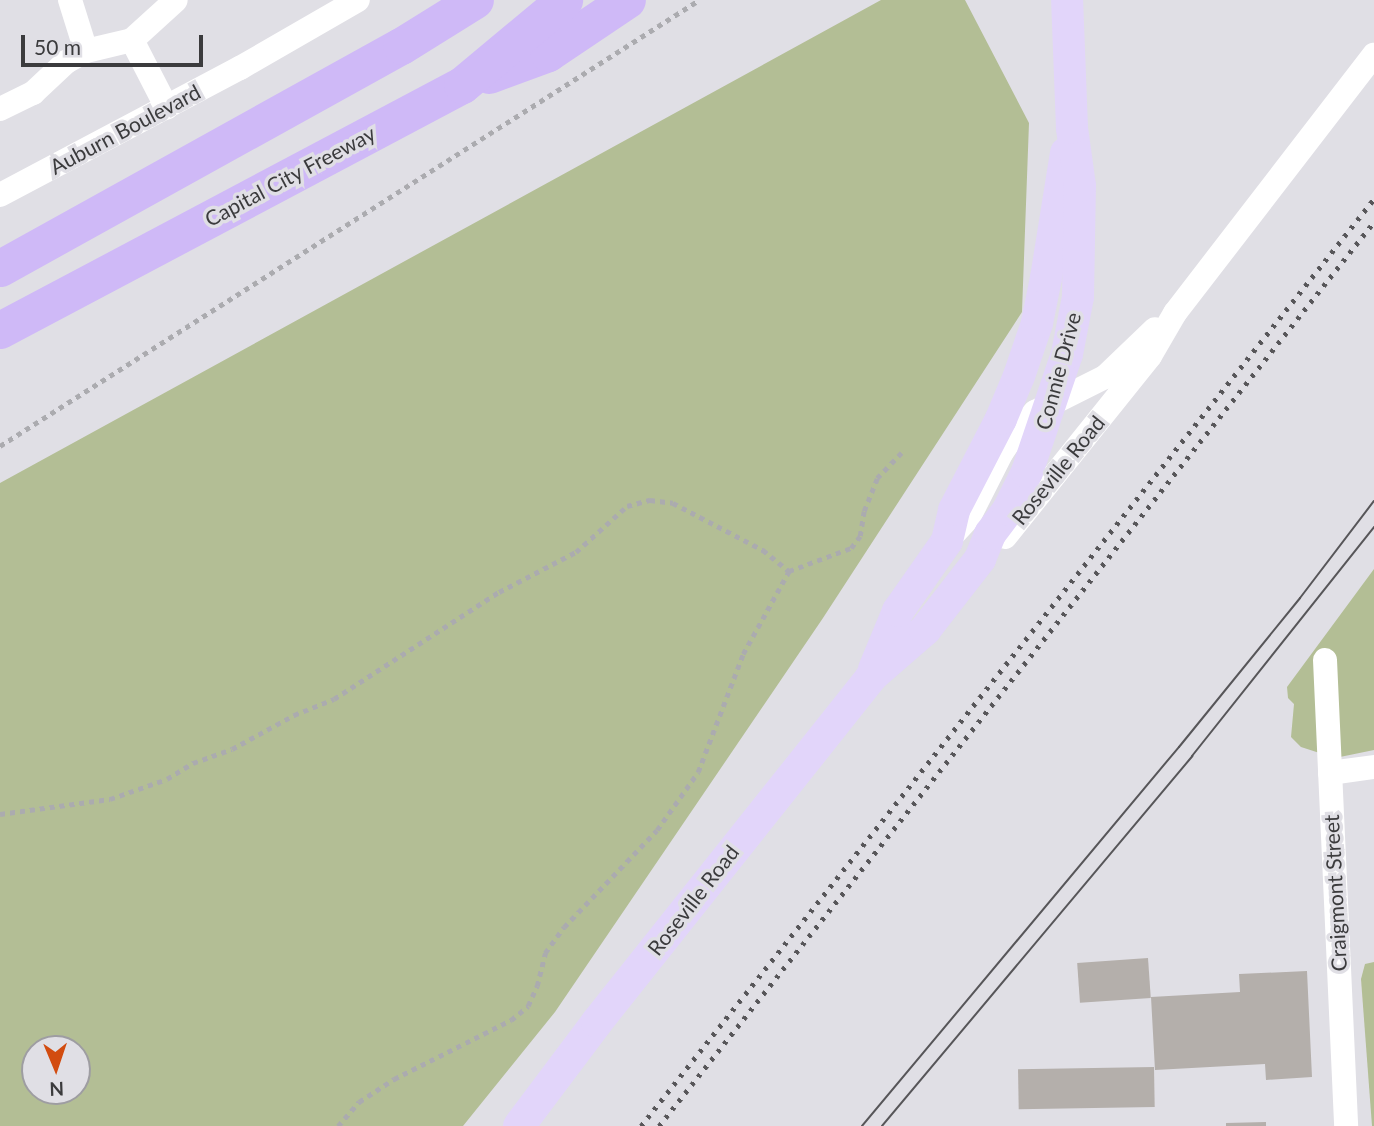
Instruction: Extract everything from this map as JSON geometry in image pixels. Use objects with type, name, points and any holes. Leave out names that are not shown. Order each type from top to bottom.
[{"type":"highway","points":[[0,268],[401,46],[475,0]]},
{"type":"highway","name":"Capital City Freeway","points":[[0,330],[462,85],[564,0]]},
{"type":"highway","points":[[462,85],[548,53],[627,0]]},
{"type":"main road","name":"Connie Drive","points":[[980,559],[990,534],[1008,510],[1027,472],[1067,354],[1078,297],[1080,186],[1072,128],[1067,0]]},
{"type":"main road","name":"Connie Drive","points":[[947,541],[954,510],[1001,419],[1037,323],[1055,237],[1060,185],[1072,128]]},
{"type":"main road","name":"Roseville Road","points":[[871,677],[898,611],[947,541]]},
{"type":"main road","name":"Roseville Road","points":[[519,1126],[597,1022],[871,677],[925,630],[980,559]]},
{"type":"street","points":[[70,0],[86,51]]},
{"type":"street","points":[[0,109],[33,93],[66,62],[86,51],[132,40],[176,0]]},
{"type":"street","name":"Auburn Boulevard","points":[[3,187],[167,108],[358,0]]},
{"type":"street","points":[[132,40],[167,108]]},
{"type":"street","name":"Roseville Road","points":[[980,559],[1001,542],[1142,366],[1175,313],[1374,55]]},
{"type":"street","name":"Roseville Road","points":[[947,541],[969,517],[1002,452],[1019,428],[1051,403],[1105,377],[1175,313]]},
{"type":"street","name":"Craigmont Street","points":[[1325,660],[1346,1126]]},
{"type":"street","points":[[1330,773],[1374,767]]},
{"type":"path","points":[[0,446],[699,0]]},
{"type":"path","points":[[338,1126],[359,1102],[394,1079],[511,1020],[528,1006],[537,986],[545,953],[589,898],[632,859],[657,830],[698,772],[743,654],[789,571],[851,548],[860,536],[864,511],[877,478],[902,452]]},
{"type":"path","points":[[0,814],[110,800],[167,779],[193,763],[232,749],[294,715],[334,699],[499,592],[576,552],[626,506],[650,500],[673,503],[763,550],[789,571]]},
{"type":"green space","points":[[881,0],[965,0],[1029,123],[1022,312],[823,618],[555,1012],[463,1126],[0,1126],[0,483]]},
{"type":"green space","points":[[1374,569],[1374,750],[1335,758],[1301,747],[1291,737],[1294,704],[1288,698],[1287,687]]},
{"type":"green space","points":[[1374,962],[1372,1126],[1361,979],[1365,964]]},
{"type":"building","points":[[1148,958],[1151,998],[1080,1003],[1077,963]]},
{"type":"building","points":[[1307,971],[1312,1077],[1266,1080],[1265,1064],[1155,1070],[1151,997],[1240,992],[1239,974]]},
{"type":"building","points":[[1154,1067],[1155,1107],[1019,1109],[1018,1069]]},
{"type":"building","points":[[1266,1122],[1266,1126],[1226,1126],[1226,1123]]},
{"type":"tram line","points":[[862,1126],[1179,747],[1300,598],[1374,501]]},
{"type":"tram line","points":[[882,1126],[1192,756],[1374,527]]},
{"type":"railway","points":[[641,1126],[1374,199]]},
{"type":"railway","points":[[659,1126],[1374,222]]}]
